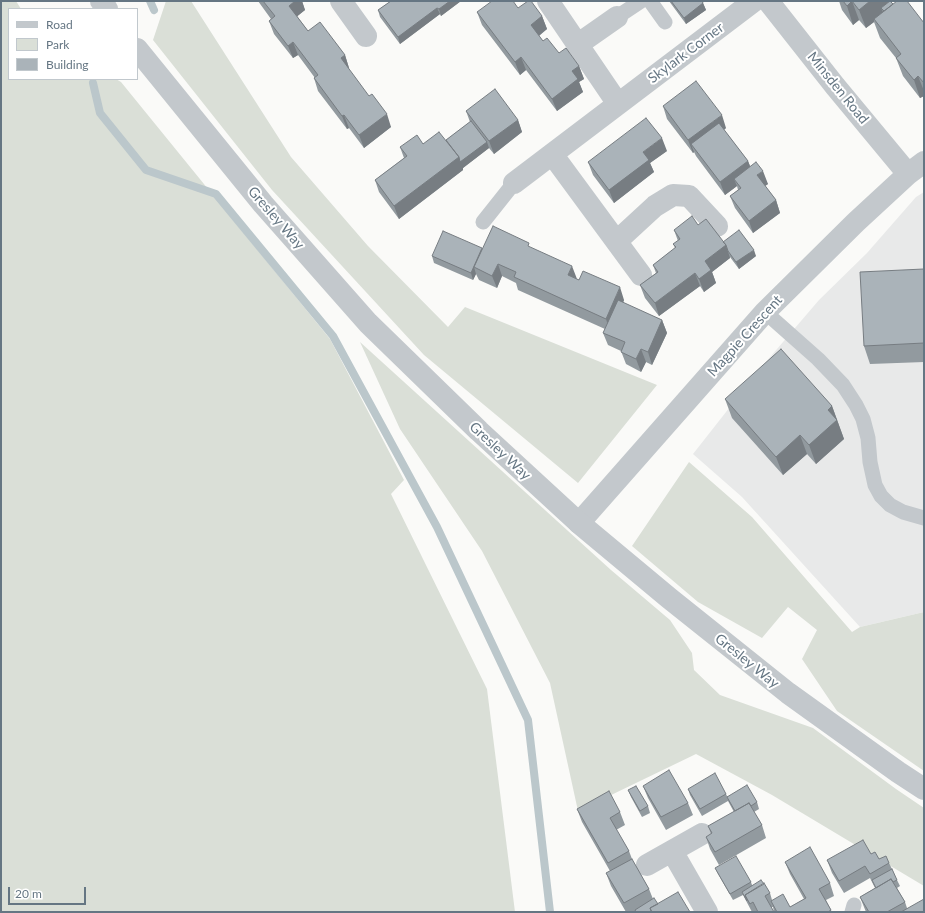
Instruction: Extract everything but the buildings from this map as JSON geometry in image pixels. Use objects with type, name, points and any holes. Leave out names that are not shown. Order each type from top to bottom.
[{"type":"street","points":[[341,1],[366,36]]},
{"type":"street","points":[[548,1],[618,104]]},
{"type":"street","name":"Skylark Corner","points":[[514,183],[754,1]]},
{"type":"street","name":"Minsden Road","points":[[768,1],[835,86],[916,168]]},
{"type":"street","points":[[577,45],[617,17]]},
{"type":"street","name":"Gresley Way","points":[[138,50],[263,204],[368,323],[479,431],[579,523],[669,598],[788,693],[924,789]]},
{"type":"street","points":[[552,154],[642,275]]},
{"type":"street","name":"Magpie Crescent","points":[[579,523],[765,312],[856,222],[916,168]]},
{"type":"street","points":[[617,241],[655,206],[673,196],[689,196],[717,226]]},
{"type":"street","points":[[647,865],[702,834]]},
{"type":"street","points":[[672,851],[707,912]]},
{"type":"lane","points":[[617,17],[641,1]]},
{"type":"lane","points":[[650,1],[665,22]]},
{"type":"lane","points":[[483,222],[514,183]]},
{"type":"lane","points":[[765,312],[818,359],[843,385],[856,405],[863,419],[868,438],[870,462],[875,485],[881,496],[890,505],[903,512],[924,518]]},
{"type":"shaded area","points":[[924,192],[924,612],[860,627],[742,497],[693,454],[759,370],[819,300],[867,253],[916,197]]},
{"type":"green space","points":[[1,1],[16,1],[20,8],[8,8],[8,80],[118,80],[121,82],[330,339],[404,480],[391,494],[487,689],[515,912],[1,912]]},
{"type":"green space","points":[[166,1],[191,1],[291,157],[368,246],[448,327],[465,307],[657,385],[578,483],[424,355],[272,190],[153,40]]},
{"type":"green space","points":[[360,342],[611,570],[670,620],[692,653],[694,670],[720,695],[813,728],[924,808],[924,886],[772,795],[696,754],[578,811],[550,683],[482,551],[400,429]]},
{"type":"green space","points":[[689,462],[752,517],[852,632],[860,627],[924,612],[924,771],[837,711],[802,659],[817,630],[788,607],[762,638],[698,602],[632,546]]},
{"type":"waterway","points":[[150,1],[154,10]]},
{"type":"waterway","points":[[93,83],[100,113],[146,170],[216,194],[333,336],[437,527],[528,720],[550,912]]}]
